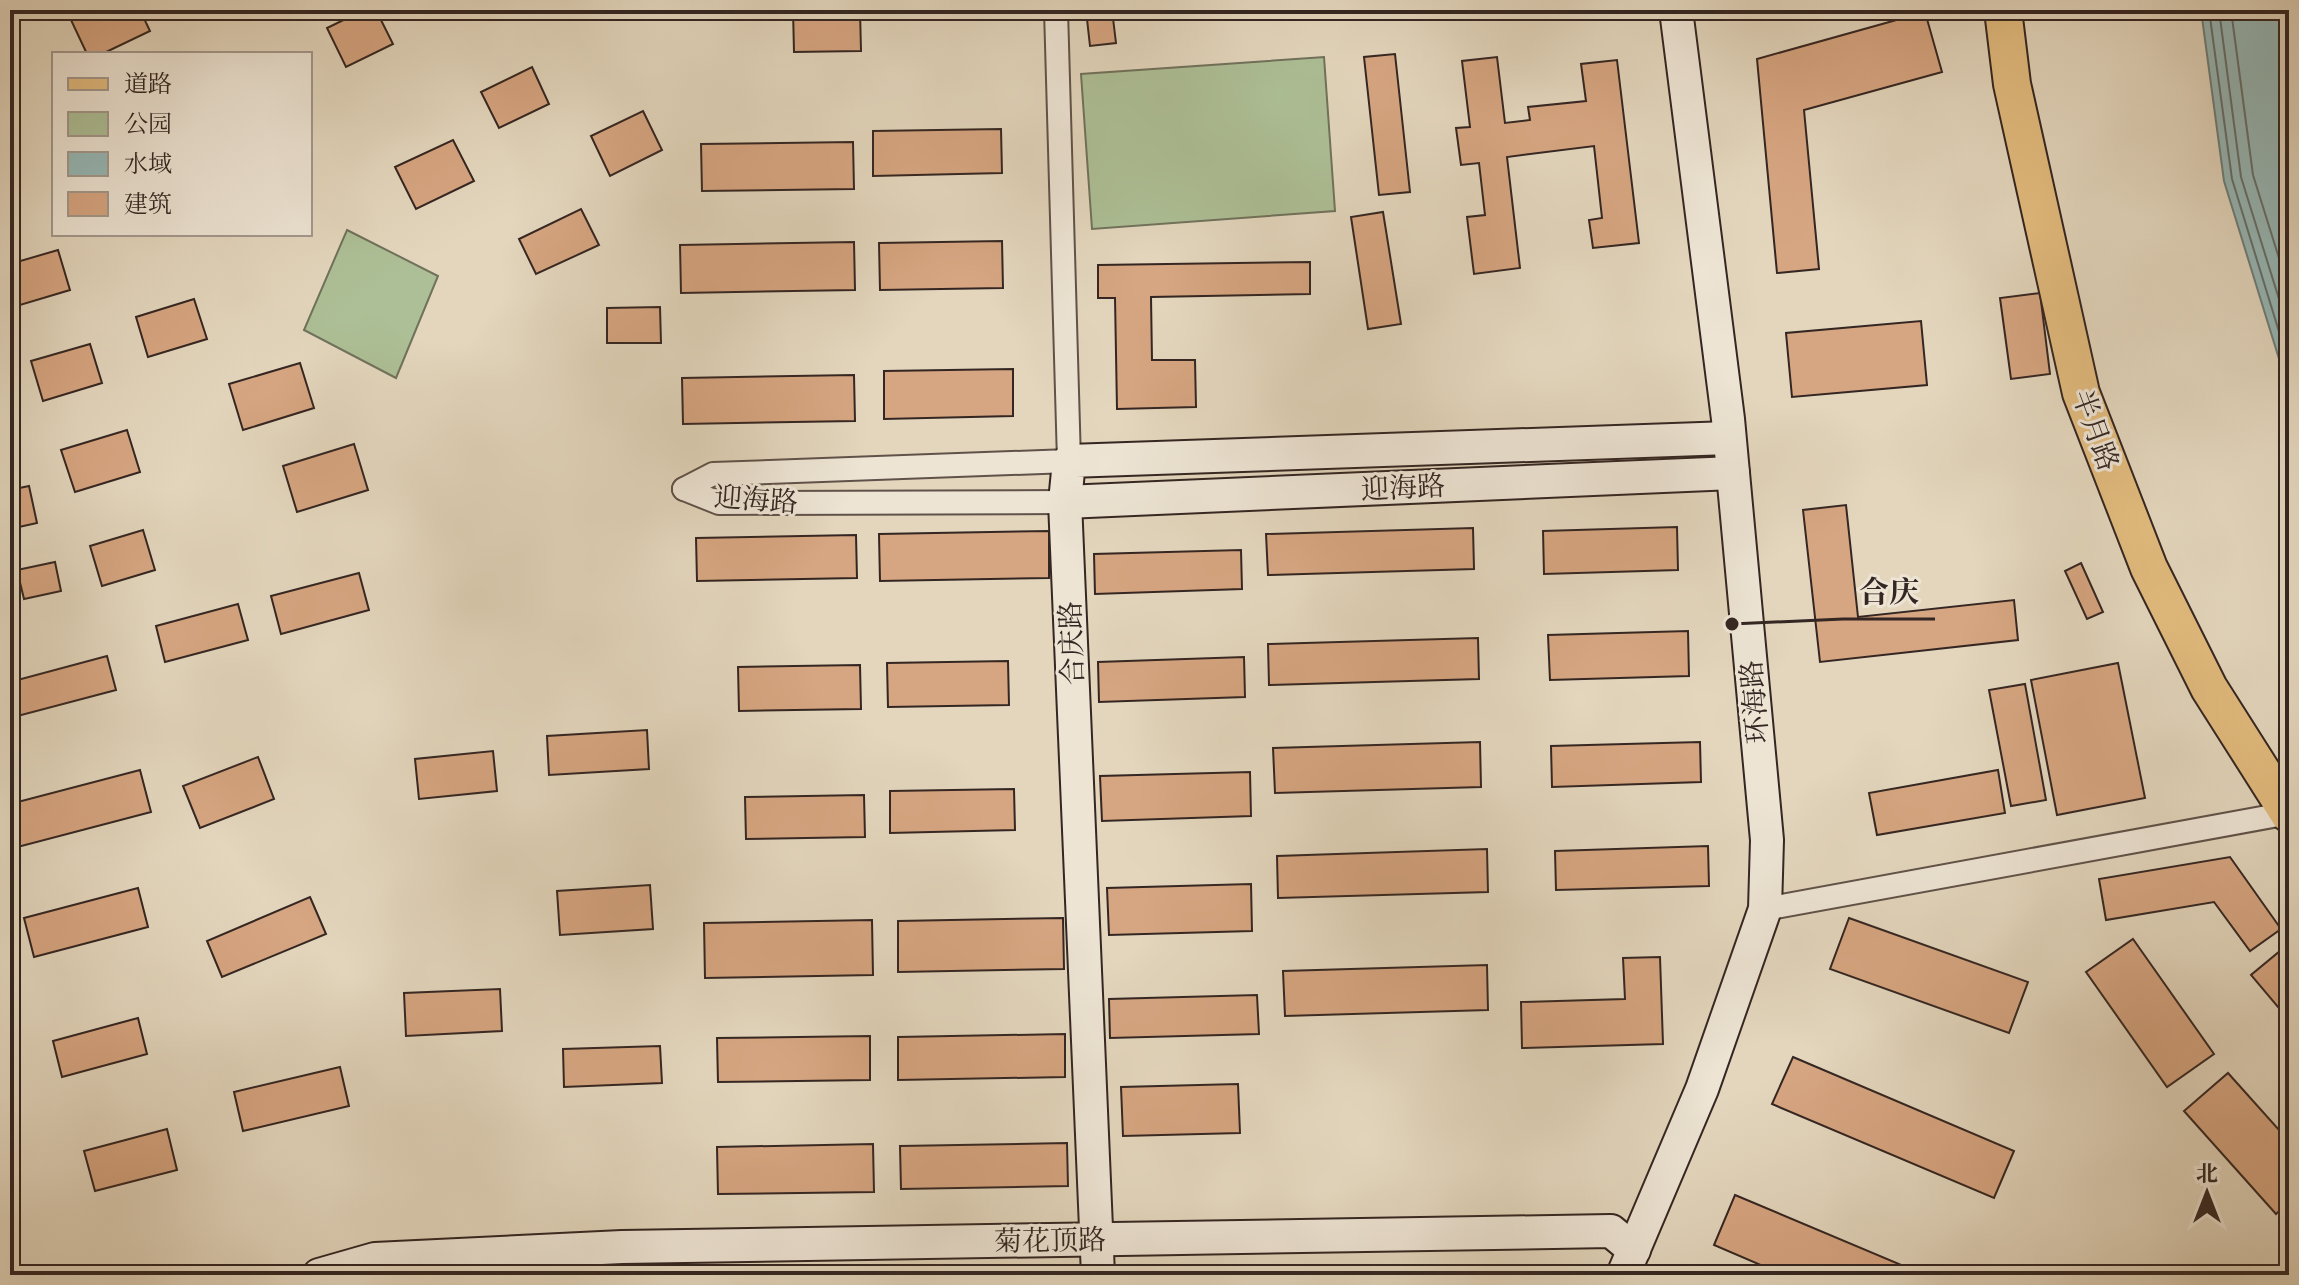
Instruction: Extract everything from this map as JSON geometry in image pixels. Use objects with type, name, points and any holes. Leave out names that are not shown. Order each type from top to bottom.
[{"type":"main road","name":"半月路","points":[[2003,10],[2012,84],[2081,393],[2162,595],[2209,688],[2289,813]]},
{"type":"street","name":"合庆路","points":[[1056,10],[1069,461],[1065,502],[1098,1275]]},
{"type":"street","name":"环海路","points":[[1629,1262],[1702,1089],[1765,909],[1767,840],[1728,419],[1676,10]]},
{"type":"street","name":"迎海路","points":[[1729,438],[713,474],[684,489],[719,503],[1065,502],[1733,473]]},
{"type":"street","points":[[1765,909],[2289,813]]},
{"type":"street","name":"菊花顶路","points":[[319,1275],[375,1259],[606,1248],[1611,1231],[1629,1262]]},
{"type":"green space","points":[[1324,57],[1335,211],[1092,229],[1081,74]]},
{"type":"green space","points":[[347,230],[438,276],[396,378],[304,330]]},
{"type":"water","points":[[2201,10],[2289,10],[2289,391],[2224,181]]},
{"type":"building","points":[[92,10],[140,10],[150,31],[106,52],[86,52],[71,20]]},
{"type":"building","points":[[364,10],[376,10],[393,44],[346,67],[327,28]]},
{"type":"building","points":[[793,10],[860,10],[861,51],[794,52]]},
{"type":"building","points":[[1086,10],[1112,10],[1116,43],[1090,46]]},
{"type":"building","points":[[1199,10],[1274,10],[1200,16]]},
{"type":"building","points":[[1925,12],[1942,72],[1804,110],[1819,269],[1777,273],[1757,59]]},
{"type":"building","points":[[1395,54],[1410,192],[1379,195],[1364,57]]},
{"type":"building","points":[[1497,57],[1505,123],[1530,120],[1528,107],[1586,101],[1581,64],[1617,60],[1639,243],[1593,248],[1589,220],[1602,218],[1594,146],[1507,157],[1520,268],[1474,274],[1467,217],[1485,215],[1479,163],[1461,165],[1456,128],[1470,127],[1462,61]]},
{"type":"building","points":[[532,67],[549,104],[499,128],[481,92]]},
{"type":"building","points":[[643,111],[662,150],[610,176],[591,136]]},
{"type":"building","points":[[1001,129],[1002,173],[873,176],[873,131]]},
{"type":"building","points":[[453,140],[474,181],[416,209],[395,167]]},
{"type":"building","points":[[853,142],[854,189],[702,191],[701,144]]},
{"type":"building","points":[[581,209],[599,245],[536,274],[519,239]]},
{"type":"building","points":[[1383,212],[1401,324],[1368,329],[1351,217]]},
{"type":"building","points":[[1002,241],[1003,288],[880,290],[879,243]]},
{"type":"building","points":[[854,242],[855,290],[681,293],[680,245]]},
{"type":"building","points":[[58,250],[70,290],[10,308],[10,264]]},
{"type":"building","points":[[1310,262],[1310,294],[1151,297],[1152,360],[1195,360],[1196,407],[1117,409],[1115,298],[1098,298],[1098,265]]},
{"type":"building","points":[[2040,293],[2050,374],[2011,379],[2000,298]]},
{"type":"building","points":[[194,299],[207,339],[148,357],[136,317]]},
{"type":"building","points":[[660,307],[661,343],[607,343],[607,308]]},
{"type":"building","points":[[1921,321],[1927,385],[1792,397],[1786,333]]},
{"type":"building","points":[[90,344],[102,383],[43,401],[31,361]]},
{"type":"building","points":[[300,363],[314,408],[243,430],[229,384]]},
{"type":"building","points":[[1013,369],[1013,416],[884,419],[884,371]]},
{"type":"building","points":[[854,375],[855,421],[683,424],[682,378]]},
{"type":"building","points":[[127,430],[140,472],[75,492],[61,450]]},
{"type":"building","points":[[354,444],[368,490],[297,512],[283,466]]},
{"type":"building","points":[[29,486],[37,523],[10,529],[10,490]]},
{"type":"building","points":[[1846,505],[1858,617],[2014,600],[2018,640],[1820,662],[1803,510]]},
{"type":"building","points":[[1677,527],[1678,570],[1544,574],[1543,531]]},
{"type":"building","points":[[1473,528],[1474,569],[1268,575],[1266,534]]},
{"type":"building","points":[[143,530],[155,570],[102,586],[90,546]]},
{"type":"building","points":[[1049,531],[1049,578],[880,581],[879,534]]},
{"type":"building","points":[[856,535],[857,578],[697,581],[696,538]]},
{"type":"building","points":[[1241,550],[1242,589],[1095,594],[1094,554]]},
{"type":"building","points":[[55,562],[61,591],[24,599],[17,570]]},
{"type":"building","points":[[2081,563],[2103,612],[2087,619],[2065,571]]},
{"type":"building","points":[[359,573],[369,610],[281,634],[271,596]]},
{"type":"building","points":[[238,604],[248,640],[165,662],[156,626]]},
{"type":"building","points":[[1688,631],[1689,676],[1550,680],[1548,635]]},
{"type":"building","points":[[1478,638],[1479,679],[1269,685],[1268,644]]},
{"type":"building","points":[[107,656],[116,690],[10,718],[10,682]]},
{"type":"building","points":[[1244,657],[1245,697],[1099,702],[1098,662]]},
{"type":"building","points":[[1008,661],[1009,705],[888,707],[887,663]]},
{"type":"building","points":[[2118,663],[2145,798],[2057,815],[2031,680]]},
{"type":"building","points":[[860,665],[861,709],[739,711],[738,667]]},
{"type":"building","points":[[2025,684],[2046,800],[2011,806],[1989,690]]},
{"type":"building","points":[[647,730],[649,769],[549,775],[547,736]]},
{"type":"building","points":[[1480,742],[1481,787],[1275,793],[1273,748]]},
{"type":"building","points":[[1700,742],[1701,782],[1552,787],[1551,746]]},
{"type":"building","points":[[493,751],[497,791],[419,799],[415,759]]},
{"type":"building","points":[[258,757],[274,799],[200,828],[183,786]]},
{"type":"building","points":[[140,770],[151,812],[10,849],[10,804]]},
{"type":"building","points":[[1998,770],[2005,813],[1877,835],[1869,793]]},
{"type":"building","points":[[1250,772],[1251,816],[1102,821],[1100,776]]},
{"type":"building","points":[[1014,789],[1015,830],[890,833],[890,791]]},
{"type":"building","points":[[864,795],[865,837],[746,839],[745,797]]},
{"type":"building","points":[[1708,846],[1709,886],[1556,890],[1555,851]]},
{"type":"building","points":[[1487,849],[1488,892],[1278,898],[1277,856]]},
{"type":"building","points":[[2230,857],[2281,929],[2250,951],[2214,902],[2106,920],[2099,879]]},
{"type":"building","points":[[1251,884],[1252,931],[1109,935],[1107,888]]},
{"type":"building","points":[[650,885],[653,929],[560,935],[557,891]]},
{"type":"building","points":[[138,888],[148,927],[34,957],[24,918]]},
{"type":"building","points":[[310,897],[326,934],[222,977],[207,941]]},
{"type":"building","points":[[1063,918],[1064,969],[898,972],[898,921]]},
{"type":"building","points":[[1849,918],[2028,982],[2009,1033],[1830,969]]},
{"type":"building","points":[[872,920],[873,975],[705,978],[704,923]]},
{"type":"building","points":[[2133,939],[2214,1054],[2167,1087],[2086,972]]},
{"type":"building","points":[[2286,946],[2289,950],[2289,1020],[2251,975]]},
{"type":"building","points":[[1660,957],[1663,1044],[1522,1048],[1521,1002],[1625,999],[1623,958]]},
{"type":"building","points":[[1487,965],[1488,1010],[1285,1016],[1283,971]]},
{"type":"building","points":[[500,989],[502,1031],[406,1036],[404,993]]},
{"type":"building","points":[[1257,995],[1259,1034],[1110,1038],[1109,999]]},
{"type":"building","points":[[138,1018],[147,1054],[62,1077],[53,1041]]},
{"type":"building","points":[[1065,1034],[1065,1077],[898,1080],[898,1037]]},
{"type":"building","points":[[870,1036],[870,1080],[718,1082],[717,1038]]},
{"type":"building","points":[[660,1046],[662,1083],[564,1087],[563,1049]]},
{"type":"building","points":[[1793,1057],[2014,1151],[1994,1198],[1772,1104]]},
{"type":"building","points":[[340,1067],[349,1106],[243,1131],[234,1092]]},
{"type":"building","points":[[2228,1073],[2289,1141],[2289,1202],[2276,1214],[2184,1111]]},
{"type":"building","points":[[1238,1084],[1240,1133],[1123,1136],[1121,1087]]},
{"type":"building","points":[[167,1129],[177,1170],[95,1191],[84,1151]]},
{"type":"building","points":[[1067,1143],[1068,1186],[901,1189],[900,1146]]},
{"type":"building","points":[[873,1144],[874,1192],[718,1194],[717,1147]]},
{"type":"building","points":[[1735,1195],[1925,1275],[1784,1275],[1714,1245]]},
{"type":"place","name":"合庆","points":[[1732,624]]}]
